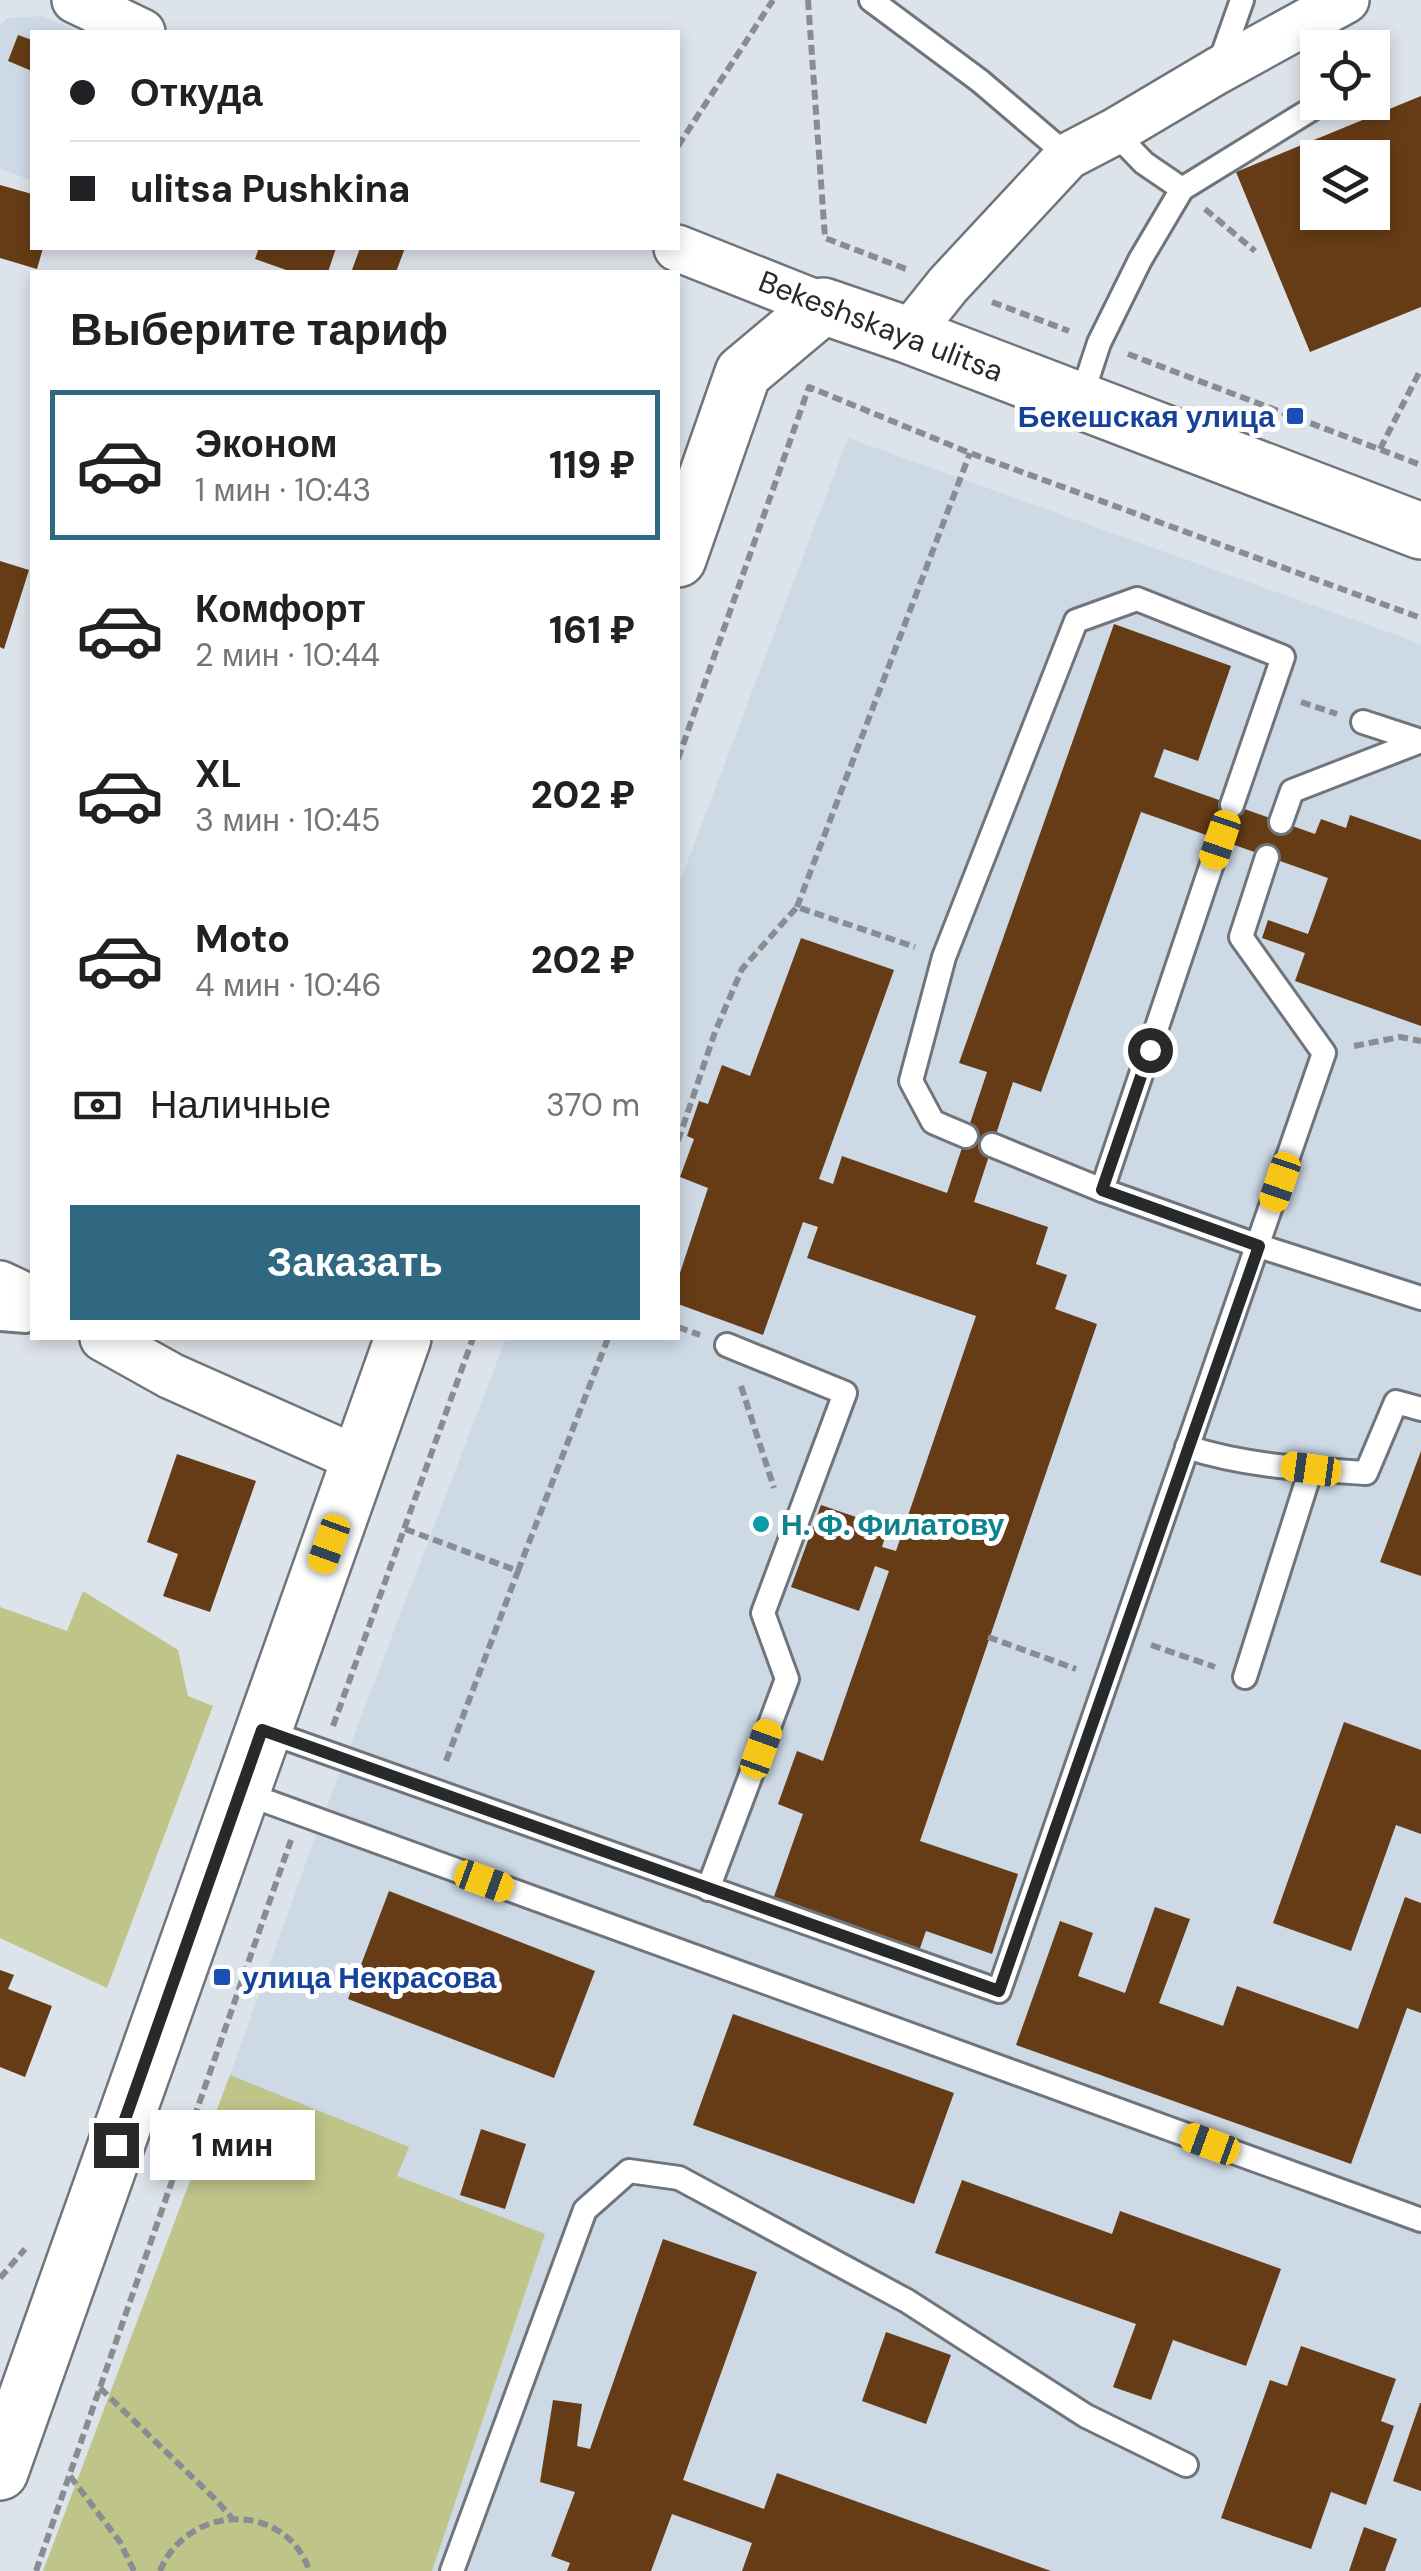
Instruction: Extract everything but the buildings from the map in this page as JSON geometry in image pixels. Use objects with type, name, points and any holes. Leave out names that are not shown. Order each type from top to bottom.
[{"type":"main road","name":"Bekeshskaya ulitsa","points":[[823,306],[1421,530]]},
{"type":"main road","points":[[680,553],[743,373],[823,306]]},
{"type":"main road","points":[[0,2472],[402,1340]]},
{"type":"street","points":[[75,0],[138,30]]},
{"type":"street","points":[[908,336],[948,285],[1068,156],[1346,0]]},
{"type":"street","name":"Bekeshskaya ulitsa","points":[[680,249],[823,306]]},
{"type":"street","points":[[0,1284],[30,1298]]},
{"type":"street","points":[[108,1340],[171,1376],[360,1460]]},
{"type":"lane","points":[[871,0],[980,81],[1068,156]]},
{"type":"lane","points":[[1217,71],[1242,0]]},
{"type":"lane","points":[[1080,401],[1099,343],[1140,260],[1182,189],[1300,116]]},
{"type":"lane","points":[[1114,132],[1144,163],[1182,189]]},
{"type":"lane","points":[[966,1136],[933,1122],[912,1081],[944,957],[1076,621],[1138,599],[1283,657],[1232,805]]},
{"type":"lane","points":[[1363,722],[1421,741]]},
{"type":"lane","points":[[1281,822],[1292,790],[1421,741]]},
{"type":"lane","points":[[1102,1190],[1220,840]]},
{"type":"lane","points":[[262,1730],[999,1991],[1324,1053],[1240,936],[1268,857]]},
{"type":"lane","points":[[992,1145],[1102,1190],[1259,1246],[1421,1298]]},
{"type":"lane","points":[[0,1319],[30,1319]]},
{"type":"lane","points":[[708,1889],[787,1680],[763,1613],[845,1392],[727,1344]]},
{"type":"lane","points":[[1187,1447],[1216,1456],[1366,1473],[1396,1402],[1421,1409]]},
{"type":"lane","points":[[1245,1677],[1311,1469]]},
{"type":"lane","points":[[241,1792],[1421,2220]]},
{"type":"lane","points":[[452,2571],[585,2210],[630,2171],[679,2178],[907,2301],[1086,2416],[1186,2465]]},
{"type":"path","points":[[680,143],[773,0]]},
{"type":"path","points":[[808,0],[825,238]]},
{"type":"path","points":[[1182,189],[1255,251]]},
{"type":"path","points":[[1380,449],[1421,369]]},
{"type":"path","points":[[680,753],[809,387],[970,453],[1421,618]]},
{"type":"path","points":[[680,1136],[715,1032],[742,969],[796,907],[970,453]]},
{"type":"path","points":[[1272,692],[1363,722]]},
{"type":"path","points":[[796,907],[944,957]]},
{"type":"path","points":[[1324,1053],[1400,1037],[1421,1041]]},
{"type":"path","points":[[680,1328],[727,1344],[790,1538]]},
{"type":"path","points":[[324,1753],[472,1340]]},
{"type":"path","points":[[435,1791],[607,1340]]},
{"type":"path","points":[[405,1529],[518,1571]]},
{"type":"path","points":[[988,1637],[1106,1680]]},
{"type":"path","points":[[36,2571],[300,1814]]},
{"type":"path","points":[[100,2388],[232,2518]]},
{"type":"path","points":[[69,2476],[120,2542],[134,2571]]},
{"type":"path","points":[[160,2571],[165,2557],[183,2537],[206,2524],[232,2518],[259,2522],[283,2534],[302,2554],[310,2571]]},
{"type":"shaded area","points":[[42,16],[74,30],[30,30],[30,180],[0,168],[0,26],[7,18]]},
{"type":"shaded area","points":[[848,438],[1421,644],[1421,2571],[43,2571],[314,1840],[505,1340],[680,1340],[680,882]]},
{"type":"green space","points":[[83,1591],[178,1650],[188,1696],[213,1706],[107,1988],[0,1938],[0,1607],[67,1631]]},
{"type":"green space","points":[[230,2075],[409,2147],[397,2176],[545,2234],[432,2571],[43,2571]]},
{"type":"place","name":"Бекешская улица","points":[[1295,416]]},
{"type":"place","name":"Н. Ф. Филатову","points":[[761,1524]]},
{"type":"place","name":"улица Некрасова","points":[[222,1977]]},
{"type":"route","points":[[116,2145],[262,1730],[999,1991],[1259,1246],[1102,1190],[1150,1050]]}]
